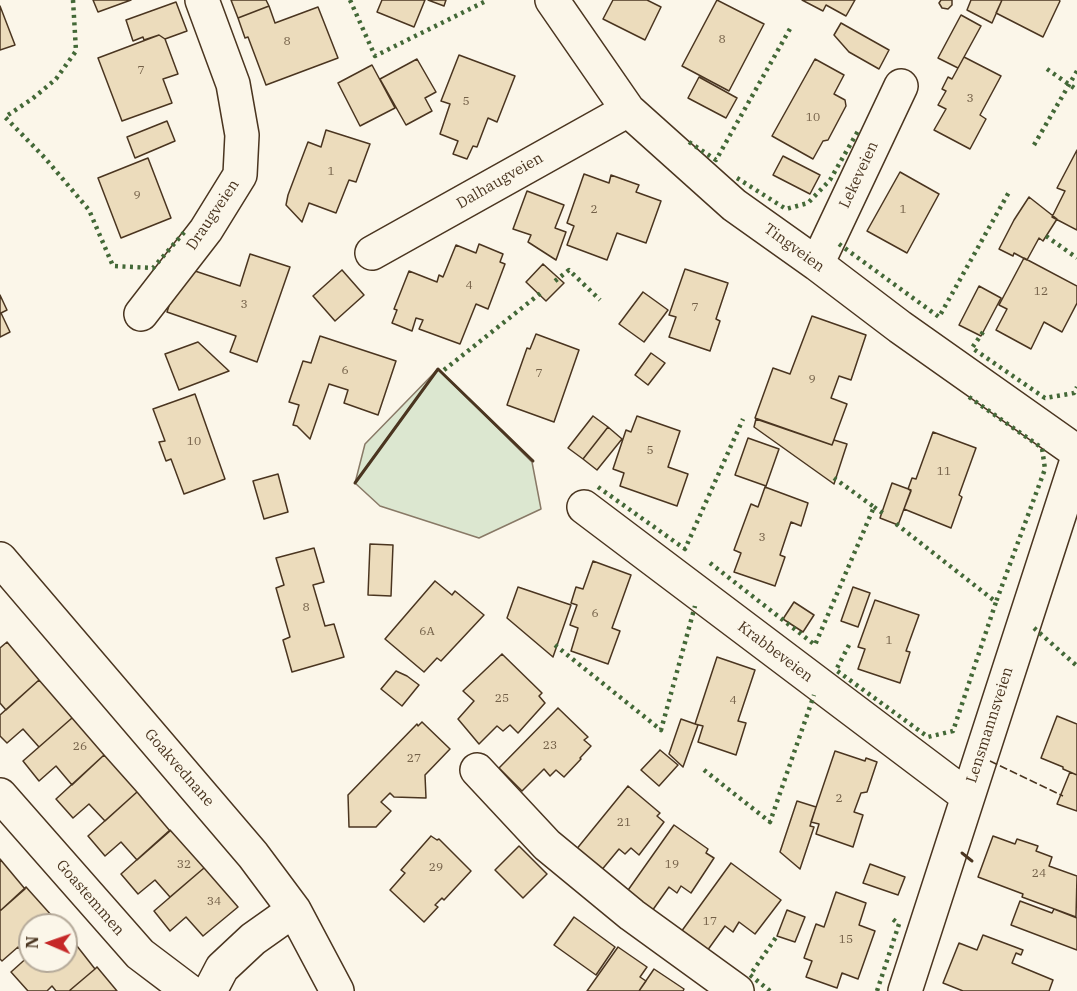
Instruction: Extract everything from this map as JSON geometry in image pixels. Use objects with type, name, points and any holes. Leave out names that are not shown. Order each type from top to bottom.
[{"type":"street","name":"Draugveien","points":[[141,314],[206,230],[240,175],[242,135],[233,84],[202,0]]},
{"type":"street","name":"Tingveien","points":[[552,0],[628,110],[734,205],[900,327],[1077,452]]},
{"type":"street","name":"Lekeveien","points":[[817,264],[901,86]]},
{"type":"street","name":"Dalhaugveien","points":[[372,254],[628,110]]},
{"type":"street","name":"Lensmannsveien","points":[[905,991],[1077,460]]},
{"type":"street","name":"Krabbeveien","points":[[584,507],[967,796]]},
{"type":"street","name":"Goakvednane","points":[[5,576],[253,855],[294,910],[337,991]]},
{"type":"street","points":[[477,770],[547,845],[632,915],[737,991]]},
{"type":"street","name":"Goastemmen","points":[[0,795],[140,954],[189,991]]},
{"type":"street","points":[[210,991],[222,968],[253,939],[294,910]]},
{"type":"green space","points":[[438,369],[532,462],[541,509],[479,538],[380,506],[355,483],[365,444]]},
{"type":"building","points":[[93,0],[131,0],[98,12]]},
{"type":"building","points":[[231,0],[266,0],[269,6],[238,18]]},
{"type":"building","points":[[382,0],[425,0],[414,27],[377,12]]},
{"type":"building","points":[[428,0],[446,0],[444,6]]},
{"type":"building","points":[[613,0],[647,0],[661,7],[645,40],[603,19]]},
{"type":"building","points":[[717,0],[764,24],[729,91],[682,66]]},
{"type":"building","points":[[802,0],[855,0],[846,16],[826,5],[823,11]]},
{"type":"building","points":[[941,0],[952,0],[952,5],[948,9],[942,8],[939,3]]},
{"type":"building","points":[[971,0],[1002,0],[992,23],[967,10]]},
{"type":"building","points":[[1002,0],[1060,1],[1043,37],[996,13]]},
{"type":"building","points":[[176,2],[187,31],[165,39],[159,35],[133,41],[126,20]]},
{"type":"building","points":[[0,6],[15,45],[0,50]]},
{"type":"building","points":[[269,6],[275,23],[318,7],[338,58],[266,85],[248,37],[245,38],[238,18]]},
{"type":"building","points":[[961,15],[981,26],[958,68],[938,58]]},
{"type":"building","points":[[841,23],[889,50],[879,69],[849,52],[834,35]]},
{"type":"building","points":[[159,35],[165,39],[178,74],[163,79],[172,103],[122,121],[98,58]]},
{"type":"building","points":[[459,55],[515,76],[497,122],[488,118],[477,147],[473,146],[467,159],[453,154],[458,141],[440,134],[450,104],[441,101]]},
{"type":"building","points":[[964,57],[1001,76],[980,115],[986,119],[970,149],[934,130],[946,109],[938,105],[946,91],[942,89],[948,77],[952,79]]},
{"type":"building","points":[[417,59],[436,92],[425,98],[432,111],[406,125],[380,79]]},
{"type":"building","points":[[815,59],[844,75],[834,94],[845,100],[846,106],[828,140],[823,141],[813,159],[772,136]]},
{"type":"building","points":[[372,65],[395,108],[360,126],[338,83]]},
{"type":"building","points":[[699,77],[737,98],[726,118],[688,98]]},
{"type":"building","points":[[167,121],[175,141],[135,158],[127,137]]},
{"type":"building","points":[[326,130],[370,144],[356,182],[349,180],[336,213],[309,203],[302,222],[286,205],[288,195],[308,142],[321,147]]},
{"type":"building","points":[[1077,150],[1077,230],[1052,217],[1065,191],[1057,188]]},
{"type":"building","points":[[783,156],[820,175],[810,194],[773,175]]},
{"type":"building","points":[[148,158],[171,218],[121,238],[98,178]]},
{"type":"building","points":[[900,172],[939,194],[907,253],[867,231]]},
{"type":"building","points":[[584,174],[609,183],[611,175],[639,185],[636,192],[661,201],[646,243],[617,233],[607,260],[567,245],[574,226],[567,223]]},
{"type":"building","points":[[527,191],[564,205],[555,228],[566,232],[556,260],[528,242],[531,235],[513,229]]},
{"type":"building","points":[[1029,197],[1057,219],[1043,241],[1039,238],[1027,260],[999,249]]},
{"type":"building","points":[[479,244],[503,254],[500,262],[505,264],[488,309],[476,304],[460,344],[419,329],[423,320],[416,318],[412,331],[392,323],[397,310],[394,309],[409,271],[437,282],[439,275],[443,277],[456,245],[476,253]]},
{"type":"building","points":[[250,254],[290,267],[257,362],[230,352],[236,336],[167,312],[174,290],[189,269],[240,286]]},
{"type":"building","points":[[1024,258],[1077,286],[1077,303],[1062,332],[1044,322],[1031,349],[996,330],[1007,309],[999,305]]},
{"type":"building","points":[[543,264],[564,283],[546,301],[526,282]]},
{"type":"building","points":[[685,269],[728,283],[716,319],[720,321],[710,351],[669,337],[676,317],[669,315]]},
{"type":"building","points":[[342,270],[364,295],[335,321],[313,296]]},
{"type":"building","points":[[979,286],[1001,298],[981,336],[959,325]]},
{"type":"building","points":[[643,292],[668,310],[644,342],[619,324]]},
{"type":"building","points":[[0,295],[7,310],[1,313],[10,332],[0,337]]},
{"type":"building","points":[[812,316],[866,335],[851,380],[839,376],[831,398],[847,404],[832,445],[755,418],[773,368],[790,374]]},
{"type":"building","points":[[536,334],[579,350],[554,422],[507,405],[527,348],[530,349]]},
{"type":"building","points":[[320,336],[396,361],[378,415],[344,403],[348,390],[329,384],[310,439],[293,425],[299,405],[289,402],[303,361],[311,363]]},
{"type":"building","points":[[198,342],[229,371],[179,390],[165,354]]},
{"type":"building","points":[[651,353],[665,363],[648,385],[635,375]]},
{"type":"building","points":[[195,394],[225,479],[184,494],[171,459],[166,461],[159,442],[165,441],[153,409]]},
{"type":"building","points":[[593,416],[608,427],[583,459],[568,448]]},
{"type":"building","points":[[637,416],[680,431],[668,467],[688,474],[677,506],[620,486],[624,473],[613,469],[626,430],[631,432]]},
{"type":"building","points":[[756,419],[832,445],[834,440],[847,444],[834,484],[754,427]]},
{"type":"building","points":[[608,427],[622,439],[597,470],[583,459]]},
{"type":"building","points":[[933,432],[976,448],[959,495],[962,497],[951,528],[904,509],[911,491],[908,489],[912,478],[916,479]]},
{"type":"building","points":[[748,438],[779,449],[766,486],[735,475]]},
{"type":"building","points":[[278,474],[288,512],[264,519],[253,481]]},
{"type":"building","points":[[892,483],[911,490],[898,525],[880,518]]},
{"type":"building","points":[[765,487],[808,503],[801,526],[791,522],[780,555],[785,557],[775,586],[734,572],[741,553],[734,550],[751,504],[758,507]]},
{"type":"building","points":[[370,544],[393,545],[391,596],[368,595]]},
{"type":"building","points":[[314,548],[324,582],[313,585],[325,626],[334,624],[344,657],[292,672],[283,640],[290,637],[276,588],[284,585],[276,558]]},
{"type":"building","points":[[593,561],[631,575],[612,628],[620,631],[608,664],[571,651],[578,628],[570,625],[577,605],[571,603],[576,587],[583,589]]},
{"type":"building","points":[[435,581],[452,595],[455,591],[484,615],[441,661],[437,658],[424,672],[385,639]]},
{"type":"building","points":[[518,587],[571,605],[553,657],[507,618]]},
{"type":"building","points":[[853,587],[870,593],[858,627],[841,621]]},
{"type":"building","points":[[875,600],[919,615],[906,651],[910,652],[900,683],[858,669],[865,649],[858,647]]},
{"type":"building","points":[[794,602],[814,615],[803,632],[783,619]]},
{"type":"building","points":[[7,642],[39,680],[6,710],[0,703],[0,648]]},
{"type":"building","points":[[502,654],[542,693],[539,696],[545,703],[518,733],[510,725],[503,731],[497,726],[479,744],[458,719],[474,701],[463,691]]},
{"type":"building","points":[[717,657],[755,670],[738,721],[746,723],[736,755],[698,742],[703,726],[695,724]]},
{"type":"building","points":[[396,671],[419,685],[402,706],[381,689]]},
{"type":"building","points":[[39,680],[72,718],[39,747],[23,729],[7,743],[0,736],[0,715]]},
{"type":"building","points":[[558,708],[588,737],[584,740],[591,746],[564,777],[556,770],[550,776],[544,769],[522,791],[499,768]]},
{"type":"building","points":[[1057,716],[1077,724],[1077,775],[1041,758]]},
{"type":"building","points":[[72,718],[104,755],[72,785],[56,766],[39,781],[23,761]]},
{"type":"building","points":[[681,719],[698,725],[683,767],[669,754]]},
{"type":"building","points":[[422,722],[450,749],[425,775],[426,798],[394,797],[390,793],[381,802],[391,811],[376,827],[349,827],[348,795],[417,724],[418,726]]},
{"type":"building","points":[[660,750],[678,765],[659,786],[641,770]]},
{"type":"building","points":[[835,751],[865,761],[866,758],[877,762],[867,792],[861,793],[854,812],[863,815],[853,847],[816,834],[819,824],[811,822]]},
{"type":"building","points":[[104,755],[137,792],[105,821],[89,804],[73,818],[56,799]]},
{"type":"building","points":[[1070,772],[1077,775],[1077,811],[1057,804]]},
{"type":"building","points":[[628,786],[660,813],[657,816],[664,822],[639,855],[631,848],[625,854],[619,849],[600,872],[575,851]]},
{"type":"building","points":[[137,792],[170,831],[137,860],[121,842],[105,856],[88,836]]},
{"type":"building","points":[[797,801],[816,807],[810,826],[814,827],[800,869],[780,852]]},
{"type":"building","points":[[674,825],[708,849],[706,853],[714,858],[691,893],[681,886],[677,893],[669,887],[652,911],[626,893]]},
{"type":"building","points":[[170,830],[204,868],[170,897],[155,880],[138,894],[121,874]]},
{"type":"building","points":[[431,836],[439,839],[471,871],[444,900],[442,898],[435,905],[438,907],[424,922],[390,890],[405,873],[401,870]]},
{"type":"building","points":[[993,836],[1015,844],[1017,839],[1038,846],[1036,851],[1052,857],[1049,866],[1077,876],[1076,917],[1022,897],[1023,894],[978,877]]},
{"type":"building","points":[[519,846],[547,874],[523,898],[495,870]]},
{"type":"building","points":[[0,859],[25,889],[0,911]]},
{"type":"building","points":[[731,863],[781,900],[755,934],[739,922],[733,932],[725,926],[707,951],[681,932]]},
{"type":"building","points":[[870,864],[905,877],[898,895],[863,883]]},
{"type":"building","points":[[204,868],[238,907],[203,936],[186,917],[170,931],[154,911]]},
{"type":"building","points":[[26,887],[49,913],[18,913],[18,947],[2,961],[0,959],[0,911]]},
{"type":"building","points":[[836,892],[866,903],[859,925],[875,931],[858,979],[842,973],[837,988],[806,977],[812,961],[804,958],[816,924],[824,927]]},
{"type":"building","points":[[1020,901],[1052,913],[1054,909],[1077,918],[1077,950],[1011,925]]},
{"type":"building","points":[[787,910],[805,917],[795,942],[777,936]]},
{"type":"building","points":[[574,917],[615,947],[596,975],[554,945]]},
{"type":"building","points":[[983,935],[1023,950],[1021,955],[1016,953],[1012,963],[1053,980],[1049,991],[963,991],[943,983],[959,943],[977,950]]},
{"type":"building","points":[[78,947],[95,969],[69,991],[56,991],[52,986],[47,991],[28,991],[11,972],[18,966],[18,973],[78,973]]},
{"type":"building","points":[[618,947],[647,967],[640,977],[646,981],[639,991],[587,991]]},
{"type":"building","points":[[97,967],[117,991],[69,991],[95,969]]},
{"type":"building","points":[[654,969],[684,989],[683,991],[639,991]]},
{"type":"hedge","points":[[73,0],[76,51],[56,79],[5,117],[45,158],[89,210],[113,266],[153,268],[187,229]]},
{"type":"hedge","points":[[350,0],[375,56],[488,0]]},
{"type":"hedge","points":[[689,142],[716,160],[791,27]]},
{"type":"hedge","points":[[1047,69],[1077,90]]},
{"type":"hedge","points":[[1034,145],[1077,71]]},
{"type":"hedge","points":[[737,178],[786,209],[808,203],[830,180],[858,131]]},
{"type":"hedge","points":[[839,244],[939,317],[1009,192]]},
{"type":"hedge","points":[[1046,236],[1077,258]]},
{"type":"hedge","points":[[555,281],[569,270],[600,300]]},
{"type":"hedge","points":[[444,370],[542,292]]},
{"type":"hedge","points":[[983,332],[972,348],[1045,398],[1074,393],[1077,387]]},
{"type":"hedge","points":[[969,397],[1042,448],[1045,469],[996,602]]},
{"type":"hedge","points":[[598,487],[685,549],[743,419]]},
{"type":"hedge","points":[[710,563],[815,645],[874,507],[834,478]]},
{"type":"hedge","points":[[874,507],[884,514]]},
{"type":"hedge","points":[[849,645],[836,670],[928,737],[953,731],[996,602],[895,523]]},
{"type":"hedge","points":[[555,645],[661,730],[695,606]]},
{"type":"hedge","points":[[1034,628],[1077,666]]},
{"type":"hedge","points":[[704,770],[770,822],[814,695]]},
{"type":"hedge","points":[[877,991],[899,924],[890,917]]},
{"type":"hedge","points":[[770,991],[750,975],[777,936]]},
{"type":"fence","points":[[990,761],[1063,796]]},
{"type":"wall","points":[[355,483],[438,369],[533,461]]},
{"type":"wall","points":[[962,853],[972,861]]}]
